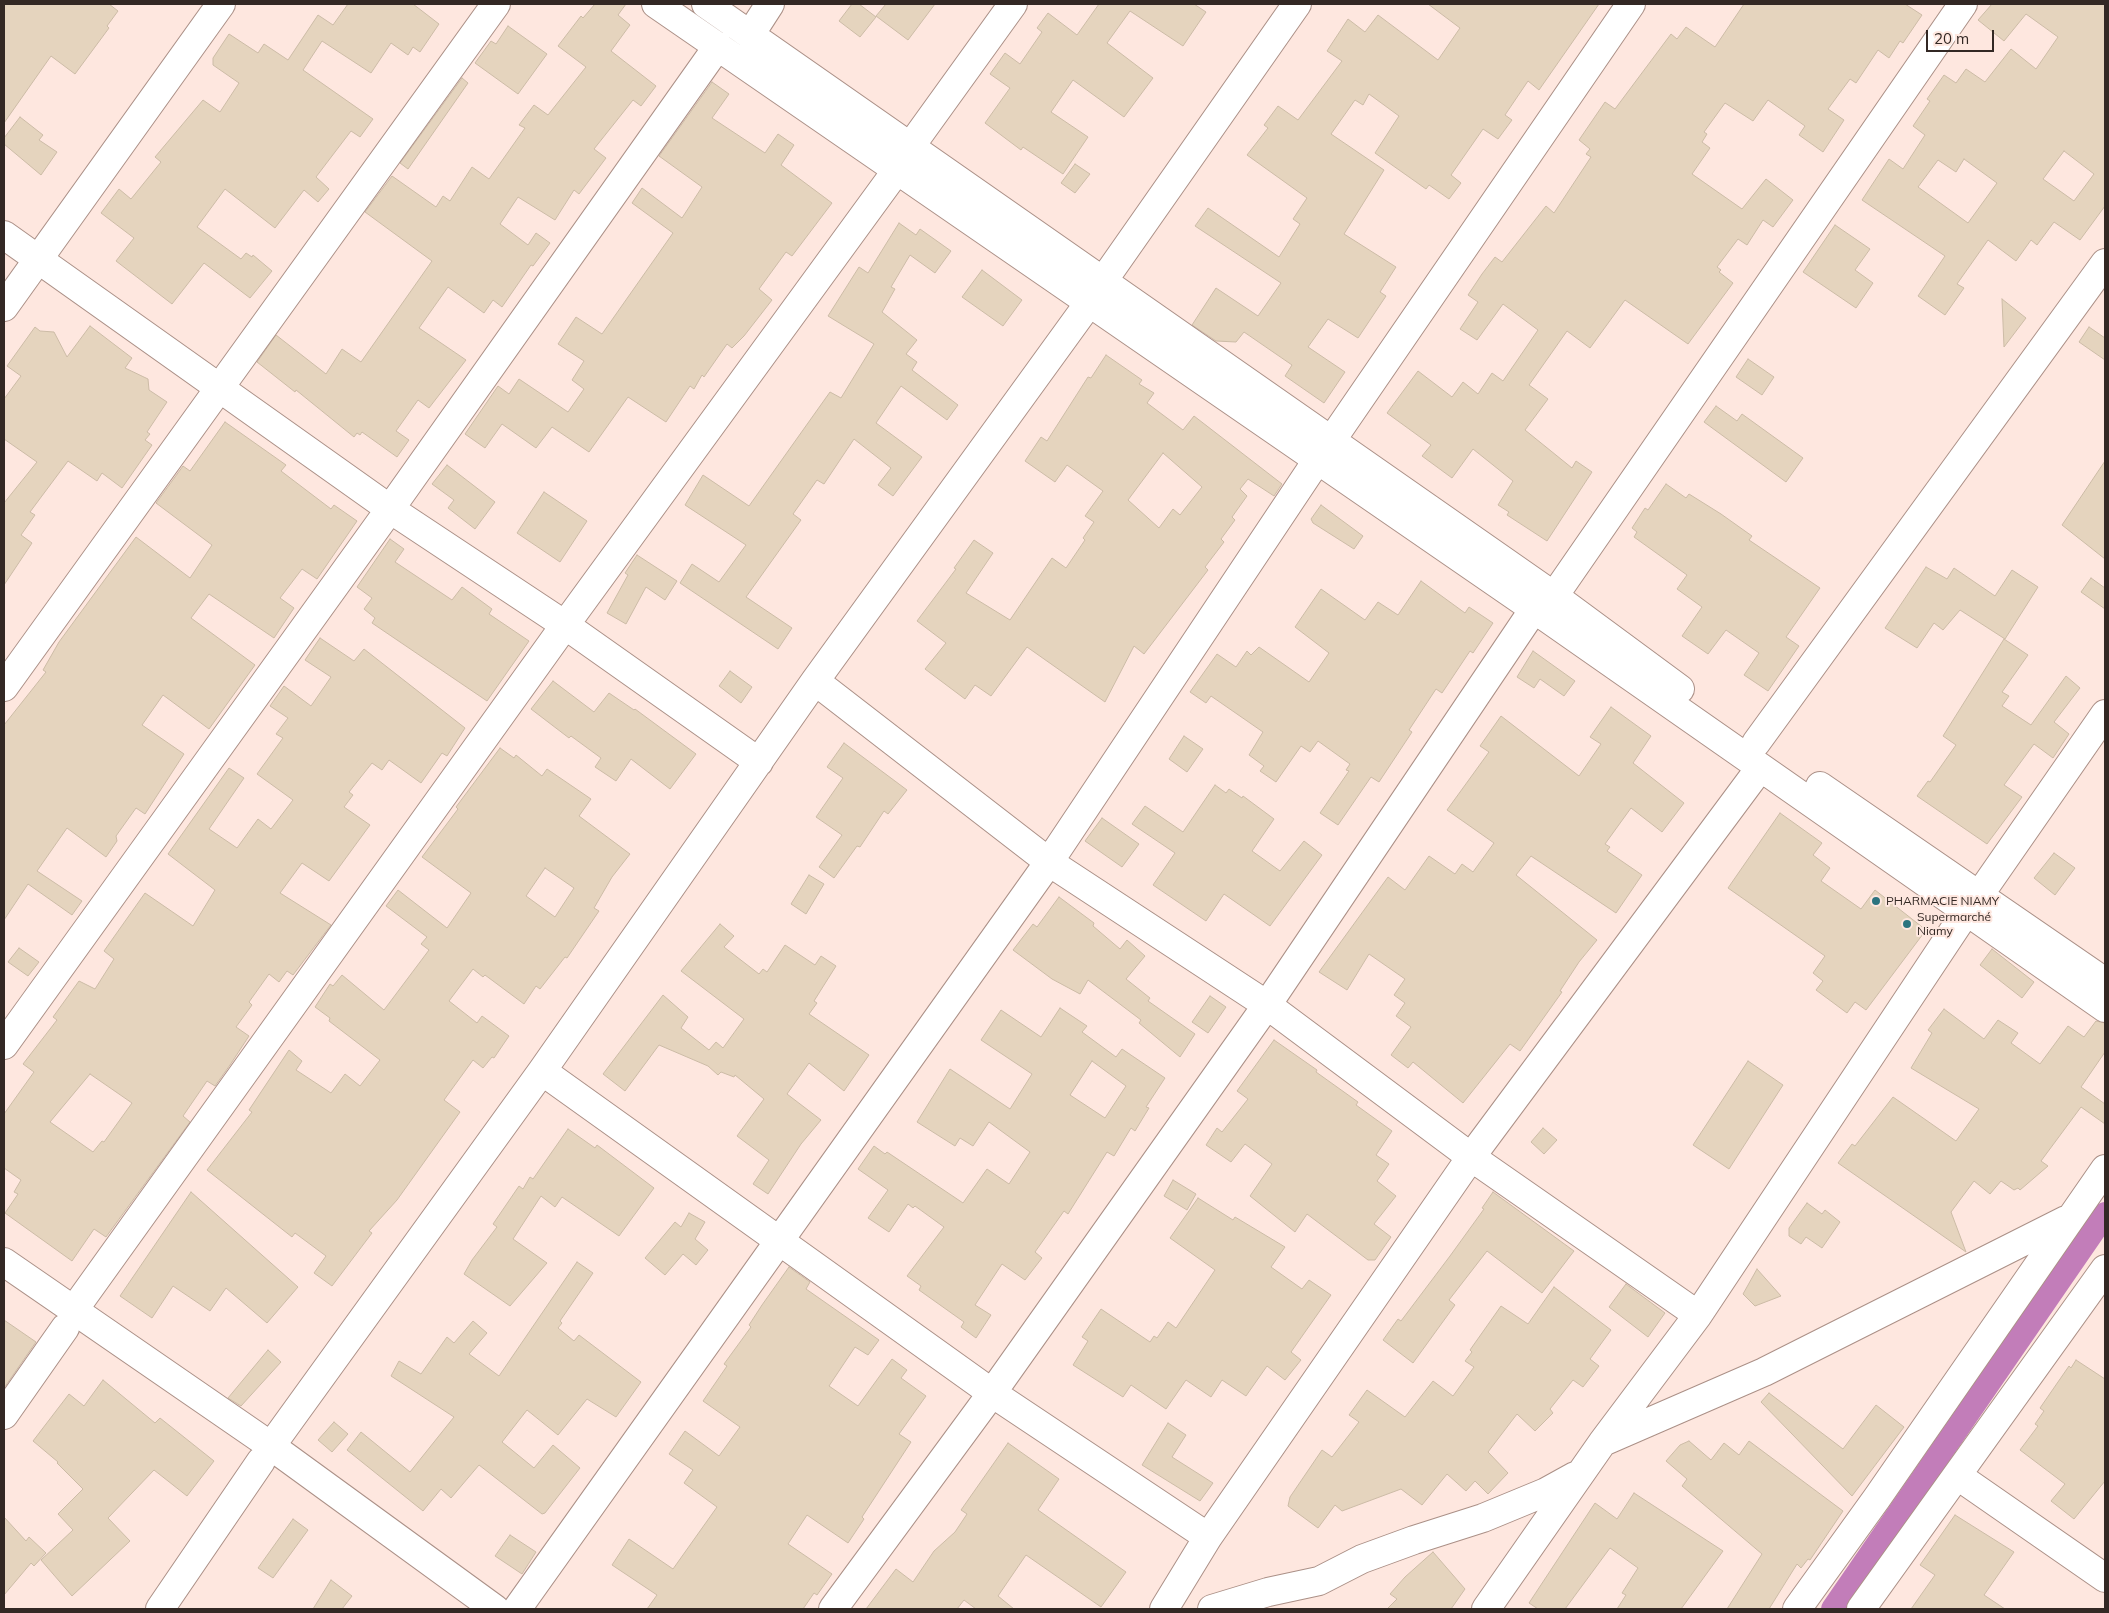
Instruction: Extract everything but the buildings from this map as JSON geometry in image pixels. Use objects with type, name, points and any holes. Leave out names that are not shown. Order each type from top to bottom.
[{"type":"street","points":[[4,306],[221,4]]},
{"type":"street","points":[[4,687],[496,4]]},
{"type":"street","points":[[656,4],[897,170],[1096,292],[1544,603],[1758,756],[1973,903],[2105,982]]},
{"type":"street","points":[[706,4],[910,147],[1096,292]]},
{"type":"street","points":[[750,35],[770,4]]},
{"type":"street","points":[[910,147],[1013,4]]},
{"type":"street","points":[[160,1609],[266,1453],[542,1071],[815,681],[1096,292],[1297,4]]},
{"type":"street","points":[[517,1609],[1048,862],[1324,450],[1631,4]]},
{"type":"street","points":[[833,1609],[992,1393],[1266,1005],[1544,603],[1963,4]]},
{"type":"street","points":[[4,1045],[390,509],[718,46]]},
{"type":"street","points":[[4,1415],[69,1320],[566,625],[897,170]]},
{"type":"street","points":[[4,235],[390,509],[566,625],[759,762]]},
{"type":"street","points":[[1164,1609],[1208,1537],[1472,1157],[1758,756],[2105,263]]},
{"type":"street","points":[[815,681],[1048,862],[1266,1005],[1472,1157],[1698,1315]]},
{"type":"street","points":[[1486,1609],[1602,1443],[1698,1315],[1973,903],[2105,714]]},
{"type":"street","points":[[1973,903],[2105,1008]]},
{"type":"street","points":[[542,1071],[992,1393],[1208,1537]]},
{"type":"street","points":[[1796,1609],[1877,1498],[2105,1170]]},
{"type":"street","points":[[1602,1443],[1764,1372],[2070,1218]]},
{"type":"street","points":[[4,1262],[69,1320]]},
{"type":"street","points":[[4,1286],[69,1320],[495,1609]]},
{"type":"street","points":[[1861,1609],[2100,1286]]},
{"type":"street","points":[[266,1453],[471,1609]]},
{"type":"street","points":[[1212,1609],[1268,1592],[1319,1581],[1362,1559],[1483,1518],[1537,1496],[1582,1472]]},
{"type":"street","points":[[1958,1476],[2105,1578]]},
{"type":"waterway","points":[[1833,1609],[2105,1214]]},
{"type":"place","name":"PHARMACIE NIAMY","points":[[1876,901]]},
{"type":"place","name":"Supermarché Niamy","points":[[1907,924]]}]
